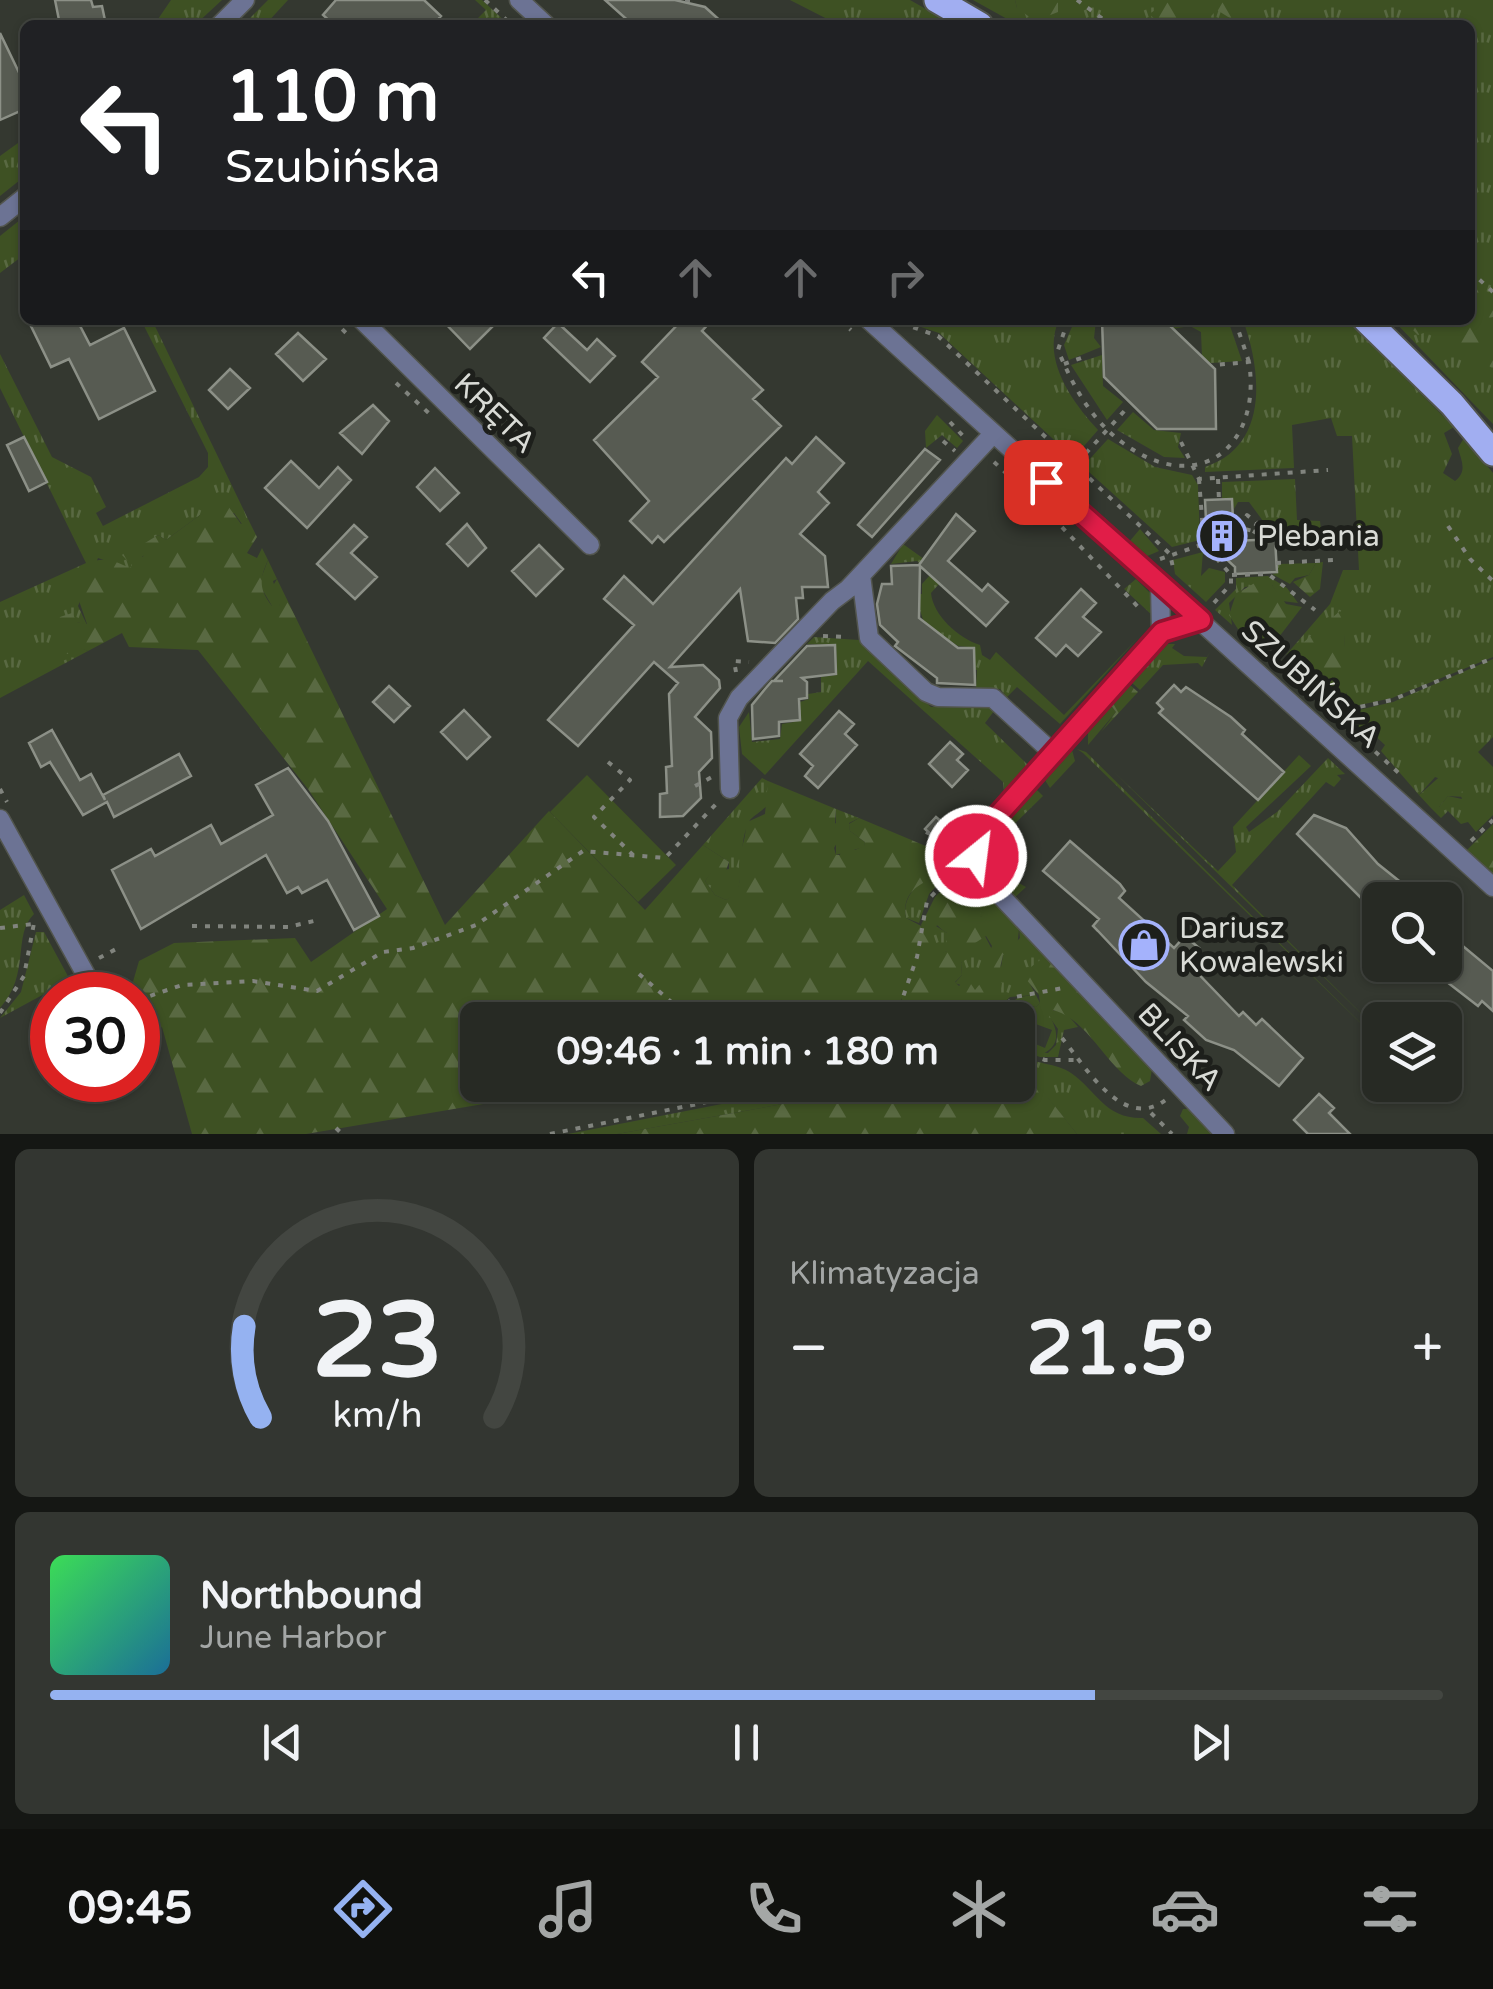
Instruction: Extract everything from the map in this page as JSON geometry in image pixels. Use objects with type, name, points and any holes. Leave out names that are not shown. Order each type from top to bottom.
[{"type":"main road","points":[[938,0],[972,20]]},
{"type":"main road","points":[[1371,325],[1452,404],[1493,452]]},
{"type":"street","points":[[225,20],[245,0]]},
{"type":"street","points":[[519,0],[541,20]]},
{"type":"street","points":[[0,217],[20,201]]},
{"type":"street","name":"KRĘTA","points":[[367,325],[590,545]]},
{"type":"street","name":"SZUBIŃSKA","points":[[874,325],[1493,887]]},
{"type":"street","points":[[730,788],[730,712],[799,634],[862,575],[993,434]]},
{"type":"street","points":[[862,575],[868,638],[931,695],[994,698],[1053,753]]},
{"type":"street","points":[[976,851],[990,824],[1156,625],[1160,585]]},
{"type":"street","points":[[1156,625],[1201,620]]},
{"type":"street","points":[[0,820],[83,972]]},
{"type":"street","name":"BLISKA","points":[[976,851],[985,879],[1225,1134]]},
{"type":"path","points":[[485,0],[507,20]]},
{"type":"path","points":[[685,0],[698,0]]},
{"type":"path","points":[[1077,0],[1103,20]]},
{"type":"path","points":[[845,325],[852,331]]},
{"type":"path","points":[[910,325],[938,336],[1170,554],[1204,544]]},
{"type":"path","points":[[1066,325],[1058,350],[1082,400],[1108,430],[1157,461],[1177,467],[1195,465],[1224,453],[1242,432],[1251,402],[1249,362],[1237,325]]},
{"type":"path","points":[[1064,364],[1088,356]]},
{"type":"path","points":[[1214,365],[1249,362]]},
{"type":"path","points":[[1076,465],[1128,407]]},
{"type":"path","points":[[946,418],[1037,501],[1156,625]]},
{"type":"path","points":[[1181,442],[1200,479],[1204,544],[1231,575],[1231,584],[1209,608],[1198,598]]},
{"type":"path","points":[[1200,479],[1328,470]]},
{"type":"path","points":[[1218,478],[1219,500]]},
{"type":"path","points":[[1242,525],[1247,515],[1256,523],[1252,530]]},
{"type":"path","points":[[1233,526],[1242,525],[1262,536],[1332,534]]},
{"type":"path","points":[[1448,526],[1470,560],[1493,581]]},
{"type":"path","points":[[1276,545],[1332,542]]},
{"type":"path","points":[[1276,563],[1333,560]]},
{"type":"path","points":[[1231,575],[1268,574],[1315,610]]},
{"type":"path","points":[[799,634],[868,638]]},
{"type":"path","points":[[1335,712],[1392,700],[1493,658]]},
{"type":"path","points":[[608,762],[630,780],[594,817],[633,855]]},
{"type":"path","points":[[160,992],[182,985],[253,981],[317,990],[382,952],[414,948],[476,925],[584,850],[665,858],[730,788]]},
{"type":"path","points":[[1458,854],[1493,820]]},
{"type":"path","points":[[926,832],[948,844]]},
{"type":"path","points":[[901,1002],[917,957],[927,900],[976,851]]},
{"type":"path","points":[[0,928],[33,924],[51,914]]},
{"type":"path","points":[[192,926],[288,927],[318,920]]},
{"type":"path","points":[[0,1012],[24,976],[33,924]]},
{"type":"path","points":[[94,960],[118,948]]},
{"type":"path","points":[[639,974],[671,1002]]},
{"type":"path","points":[[1009,1002],[1016,997],[1084,985]]},
{"type":"path","points":[[1062,1038],[1120,1105],[1134,1113],[1149,1112],[1178,1087]]},
{"type":"path","points":[[1035,1057],[1080,1060]]},
{"type":"path","points":[[550,1134],[699,1102]]},
{"type":"path","points":[[1149,1112],[1172,1134]]},
{"type":"path","points":[[336,1128],[342,1134]]},
{"type":"green space","points":[[171,0],[222,0],[200,20],[157,20]]},
{"type":"green space","points":[[268,0],[288,0],[270,20],[249,19]]},
{"type":"green space","points":[[475,0],[482,0],[504,20],[476,20],[486,10]]},
{"type":"green space","points":[[790,0],[910,0],[945,20],[829,20]]},
{"type":"green space","points":[[973,0],[1015,0],[1017,8],[1058,12],[1058,0],[1493,0],[1493,424],[1398,325],[1475,325],[1475,20],[1009,20]]},
{"type":"green space","points":[[1015,0],[1058,0],[1058,12],[1038,20],[1017,8]]},
{"type":"green space","points":[[1171,0],[1260,1],[1262,13],[1256,20],[1233,20],[1217,10],[1207,20],[1156,20],[1149,14]]},
{"type":"green space","points":[[20,142],[20,180],[0,196],[0,156]]},
{"type":"green space","points":[[20,220],[20,258],[0,273],[0,236]]},
{"type":"green space","points":[[1475,270],[1482,275],[1486,291],[1493,294],[1493,317],[1488,319],[1493,320],[1493,369],[1449,335],[1435,329],[1418,335],[1413,325],[1475,325]]},
{"type":"green space","points":[[144,325],[154,325],[248,519],[242,524],[234,513],[200,515],[166,540],[158,535],[146,543],[147,552],[130,569],[98,558],[78,606],[87,625],[77,622],[77,646],[88,651],[0,698],[0,602],[86,563],[0,388],[0,354],[52,457],[91,477],[106,507],[96,513],[103,526],[199,477],[208,467],[208,453]]},
{"type":"green space","points":[[915,325],[1057,325],[1054,350],[1062,379],[1098,430],[1077,454],[1066,451],[939,333]]},
{"type":"green space","points":[[1073,325],[1095,325],[1094,338],[1101,347],[1069,360],[1064,345]]},
{"type":"green space","points":[[1168,325],[1230,325],[1242,361],[1211,363],[1202,357],[1201,332],[1190,326],[1172,329]]},
{"type":"green space","points":[[1244,325],[1352,325],[1454,427],[1444,433],[1452,454],[1443,473],[1455,481],[1461,473],[1458,448],[1464,438],[1493,473],[1493,657],[1392,698],[1337,710],[1347,699],[1344,631],[1286,655],[1330,604],[1343,570],[1359,570],[1352,436],[1337,436],[1331,418],[1292,425],[1294,468],[1205,472],[1205,467],[1226,457],[1241,442],[1250,425],[1256,384]]},
{"type":"green space","points":[[1102,355],[1103,386],[1123,402],[1107,420],[1071,365]]},
{"type":"green space","points":[[1133,412],[1154,430],[1181,433],[1178,447],[1185,458],[1164,457],[1117,430]]},
{"type":"green space","points":[[937,415],[963,441],[957,448],[942,435],[926,448],[925,431]]},
{"type":"green space","points":[[1108,439],[1155,467],[1192,475],[1198,485],[1200,540],[1172,547],[1089,472],[1086,463]]},
{"type":"green space","points":[[1295,479],[1297,520],[1320,521],[1321,530],[1264,534],[1275,530],[1274,522],[1263,521],[1249,502],[1238,502],[1234,509],[1232,499],[1222,498],[1222,482]]},
{"type":"green space","points":[[228,506],[241,524],[248,519],[257,537],[247,553],[257,558],[262,548],[268,560],[262,579],[265,594],[272,606],[280,606],[271,589],[277,579],[445,925],[549,811],[645,910],[703,845],[729,862],[724,876],[711,873],[705,881],[715,895],[726,900],[739,886],[745,823],[765,814],[768,781],[836,809],[835,823],[845,829],[834,848],[836,855],[840,855],[842,842],[855,850],[864,846],[865,842],[850,831],[849,824],[859,818],[940,852],[943,868],[938,878],[924,883],[909,896],[906,918],[925,928],[938,954],[947,951],[947,933],[934,920],[933,913],[955,877],[965,878],[984,901],[980,916],[1012,921],[1019,929],[1017,948],[1003,955],[999,972],[990,974],[986,961],[992,946],[986,936],[964,950],[973,945],[977,951],[961,963],[962,975],[955,982],[959,986],[967,978],[975,990],[984,979],[1002,983],[1000,994],[994,996],[993,1002],[902,1002],[902,998],[900,1002],[460,1002],[460,1102],[496,1102],[306,1134],[192,1134],[160,1028],[160,972],[136,972],[139,961],[174,943],[295,938],[311,962],[387,909],[308,789],[198,650],[129,647],[122,633],[88,651],[77,647],[74,653],[66,654],[57,641],[60,617],[72,613],[77,622],[87,624],[76,592],[86,564],[108,560],[130,568],[132,565],[122,555],[125,552],[143,557],[145,543],[158,535],[166,540],[200,515]]},
{"type":"green space","points":[[1140,529],[1159,551],[1145,557],[1129,542]]},
{"type":"green space","points":[[903,544],[924,559],[939,584],[931,593],[936,609],[948,625],[980,645],[982,655],[990,660],[996,652],[1064,715],[1138,638],[1060,724],[1017,687],[1007,697],[1000,689],[946,692],[976,688],[977,670],[971,669],[969,647],[958,646],[924,623],[915,594],[922,594],[922,584],[931,574],[917,561],[891,564]]},
{"type":"green space","points":[[1203,552],[1201,576],[1209,568],[1225,572],[1225,582],[1206,602],[1175,574],[1173,560]]},
{"type":"green space","points":[[268,560],[277,579],[273,581],[280,606],[272,606],[259,584]]},
{"type":"green space","points":[[1323,562],[1320,589],[1310,597],[1293,582],[1309,575],[1316,563]]},
{"type":"green space","points":[[1316,563],[1309,575],[1295,578],[1290,584],[1272,574],[1278,573],[1278,564]]},
{"type":"green space","points":[[1268,576],[1287,588],[1298,603],[1282,601],[1272,585],[1245,587],[1229,603],[1232,625],[1215,610],[1236,589],[1236,578]]},
{"type":"green space","points":[[1136,579],[1152,595],[1154,617],[1124,589]]},
{"type":"green space","points":[[1258,581],[1272,585],[1286,604],[1302,607],[1272,646],[1241,634],[1229,615],[1236,594]]},
{"type":"green space","points":[[1340,611],[1348,620],[1348,688],[1337,710],[1311,697],[1276,666]]},
{"type":"green space","points":[[814,637],[859,640],[931,707],[989,706],[994,711],[985,723],[1030,767],[1004,791],[1003,782],[868,661],[765,775],[742,754],[739,727],[749,712],[752,742],[780,739],[782,724],[794,722],[800,702],[809,699],[808,694],[821,692],[821,677],[837,675],[836,645],[807,644]]},
{"type":"green space","points":[[1168,644],[1175,644],[1172,648],[1184,656],[1207,657],[1210,652],[1202,667],[1198,663],[1163,665],[1140,690],[1130,681]]},
{"type":"green space","points":[[1493,659],[1493,737],[1478,752],[1493,767],[1493,815],[1476,832],[1468,822],[1461,824],[1448,811],[1441,818],[1430,807],[1439,807],[1448,796],[1462,799],[1457,785],[1435,777],[1419,795],[1381,751],[1385,745],[1370,731],[1365,736],[1341,714],[1393,702]]},
{"type":"green space","points":[[1129,684],[1138,692],[1101,732],[1116,712],[1110,704]]},
{"type":"green space","points":[[1110,704],[1116,712],[1088,745],[1088,728]]},
{"type":"green space","points":[[1077,749],[1086,752],[1362,1024]]},
{"type":"green space","points":[[1072,750],[1075,761],[1050,788],[1043,777]]},
{"type":"green space","points":[[1299,755],[1311,766],[1246,827],[1249,832],[1277,812],[1328,758],[1345,774],[1337,775],[1341,779],[1334,787],[1326,782],[1232,885],[1362,1014],[1113,771],[1218,871],[1236,852],[1233,827]]},
{"type":"green space","points":[[1445,772],[1454,774],[1465,797],[1448,796],[1439,807],[1430,807],[1419,795]]},
{"type":"green space","points":[[587,775],[676,865],[638,902],[550,812]]},
{"type":"green space","points":[[762,778],[768,781],[768,805],[746,828],[737,894],[726,900],[715,895],[705,881],[711,872],[729,869],[729,862],[703,845]]},
{"type":"green space","points":[[1035,788],[1043,796],[999,839],[1013,880],[1026,887],[1013,899],[994,877],[985,850],[995,830]]},
{"type":"green space","points":[[836,809],[859,818],[849,823],[850,831],[865,842],[864,847],[836,855]]},
{"type":"green space","points":[[1011,823],[1016,825],[1009,833],[1009,870],[1018,879],[1004,876],[999,839]]},
{"type":"green space","points":[[1493,824],[1493,874],[1467,850]]},
{"type":"green space","points":[[947,844],[962,858],[929,894],[919,923],[906,918],[907,900],[945,861],[940,852]]},
{"type":"green space","points":[[967,863],[980,887],[1012,921],[996,922],[980,916],[979,909],[936,926],[947,933],[950,942],[947,951],[938,955],[921,925],[935,897]]},
{"type":"green space","points":[[24,895],[34,914],[24,933],[15,982],[0,1008],[0,910]]},
{"type":"green space","points":[[1019,929],[1037,948],[1041,960],[1027,978],[1040,1003],[1036,1007],[1035,1002],[1012,1002],[1034,995],[1010,997],[1005,1002],[980,1002],[975,990],[955,983],[962,975],[961,963],[970,954],[963,949],[985,936],[1001,967],[1003,955],[1020,938]]},
{"type":"green space","points":[[36,932],[44,932],[66,972],[30,972],[30,1002],[0,1018],[21,992]]},
{"type":"green space","points":[[1037,948],[1152,1069],[1150,1081],[1141,1086],[1129,1079],[1077,1024],[1053,1010],[1049,1015],[1055,1028],[1054,1045],[1045,1053],[1035,1055],[1035,1044],[1045,1048],[1052,1030],[1035,1024],[1039,995],[1017,968],[1031,967],[1040,960]]},
{"type":"green space","points":[[1052,1010],[1066,1013],[1078,1027],[1064,1030],[1058,1057],[1035,1055],[1048,1053],[1056,1045],[1058,1029],[1048,1015]]},
{"type":"green space","points":[[1035,1061],[1065,1070],[1111,1109],[1143,1118],[1161,1134],[1077,1134],[1035,1082]]},
{"type":"green space","points":[[1035,1081],[1077,1134],[617,1134],[794,1102],[1035,1102]]},
{"type":"green space","points":[[732,1102],[794,1102],[617,1134],[568,1134]]},
{"type":"green space","points":[[1183,1109],[1191,1109],[1213,1134],[1187,1134],[1189,1127],[1180,1116]]},
{"type":"building","points":[[55,0],[91,0],[93,7],[102,6],[105,20],[59,20]]},
{"type":"building","points":[[336,0],[424,0],[441,16],[437,20],[328,20],[323,15]]},
{"type":"building","points":[[605,0],[675,0],[705,7],[719,20],[627,20]]},
{"type":"building","points":[[0,33],[20,75],[20,111],[0,120]]},
{"type":"building","points":[[30,325],[80,325],[90,345],[124,328],[155,391],[99,419],[69,359],[51,367]]},
{"type":"building","points":[[447,325],[494,325],[470,349]]},
{"type":"building","points":[[560,325],[587,350],[597,339],[615,356],[590,382],[544,338]]},
{"type":"building","points":[[677,325],[707,325],[702,331],[763,390],[753,399],[781,426],[664,542],[658,536],[652,543],[630,521],[649,501],[594,440],[658,377],[642,362]]},
{"type":"building","points":[[1102,325],[1169,325],[1215,369],[1216,429],[1157,429],[1104,377]]},
{"type":"building","points":[[298,333],[326,359],[303,381],[276,354]]},
{"type":"building","points":[[230,369],[250,388],[228,409],[209,390]]},
{"type":"building","points":[[373,405],[389,421],[362,454],[340,433]]},
{"type":"building","points":[[24,437],[47,482],[29,491],[7,445]]},
{"type":"building","points":[[816,437],[844,463],[818,492],[829,503],[800,534],[825,556],[828,587],[802,587],[803,598],[796,598],[798,619],[775,643],[748,641],[740,589],[670,667],[703,665],[719,680],[720,688],[695,717],[711,732],[712,758],[699,772],[701,798],[683,816],[660,817],[660,794],[667,793],[666,767],[672,766],[669,694],[678,683],[654,662],[578,746],[548,720],[634,625],[604,599],[624,576],[653,604],[786,458],[792,464]]},
{"type":"building","points":[[925,449],[940,460],[872,537],[858,525]]},
{"type":"building","points":[[291,461],[319,488],[338,467],[351,480],[307,528],[265,488]]},
{"type":"building","points":[[435,468],[459,493],[440,511],[417,487]]},
{"type":"building","name":"Plebania","points":[[1232,499],[1234,541],[1275,539],[1277,572],[1235,574],[1235,567],[1207,541],[1205,500]]},
{"type":"building","points":[[956,514],[975,531],[948,561],[982,591],[988,584],[1008,602],[986,626],[920,566],[919,618],[958,648],[974,648],[975,685],[937,683],[937,678],[895,646],[898,642],[880,625],[877,604],[882,584],[892,584],[891,566],[919,565]]},
{"type":"building","points":[[467,524],[486,548],[468,566],[447,544]]},
{"type":"building","points":[[354,525],[367,537],[351,553],[377,577],[355,599],[317,564]]},
{"type":"building","points":[[539,545],[563,569],[536,596],[512,571]]},
{"type":"building","points":[[1081,589],[1096,603],[1083,617],[1101,632],[1078,656],[1066,645],[1056,656],[1036,638]]},
{"type":"building","points":[[835,645],[836,674],[802,678],[807,682],[807,698],[799,699],[800,720],[779,722],[779,736],[753,739],[752,705],[807,646]]},
{"type":"building","points":[[1174,685],[1181,692],[1186,687],[1231,717],[1245,730],[1242,734],[1284,772],[1258,800],[1159,713],[1163,709],[1157,703]]},
{"type":"building","points":[[389,686],[410,706],[394,722],[373,702]]},
{"type":"building","points":[[464,710],[490,737],[467,759],[441,732]]},
{"type":"building","points":[[839,711],[854,724],[845,734],[857,745],[818,788],[805,776],[813,766],[800,754]]},
{"type":"building","points":[[52,730],[80,780],[91,774],[105,800],[103,795],[179,754],[191,776],[114,817],[107,802],[83,815],[50,762],[41,767],[29,743]]},
{"type":"building","points":[[950,742],[963,754],[957,760],[968,770],[952,787],[929,764]]},
{"type":"building","points":[[288,768],[328,821],[379,916],[354,930],[327,880],[302,893],[298,887],[287,893],[266,855],[141,929],[112,870],[151,849],[155,856],[211,825],[221,844],[273,815],[256,785]]},
{"type":"building","points":[[1314,815],[1346,828],[1378,864],[1400,882],[1362,882],[1362,899],[1297,834]]},
{"type":"building","points":[[936,817],[949,828],[937,840],[925,829]]},
{"type":"building","points":[[1070,841],[1120,884],[1125,891],[1119,898],[1174,948],[1185,936],[1199,948],[1187,962],[1239,1016],[1243,1012],[1256,1025],[1262,1019],[1303,1058],[1279,1086],[1234,1050],[1206,1040],[1184,1020],[1188,1016],[1146,982],[1093,926],[1099,919],[1043,871]]},
{"type":"building","points":[[1462,945],[1493,971],[1493,1011],[1482,1001],[1478,1006],[1447,982],[1462,982]]},
{"type":"building","points":[[1319,1094],[1334,1108],[1329,1113],[1350,1134],[1308,1134],[1294,1120]]},
{"type":"place","name":"Plebania","points":[[1222,536]]},
{"type":"place","name":"Dariusz Kowalewski","points":[[1144,945]]},
{"type":"route","points":[[976,856],[983,832],[1162,632],[1201,620],[1046,482]]}]
